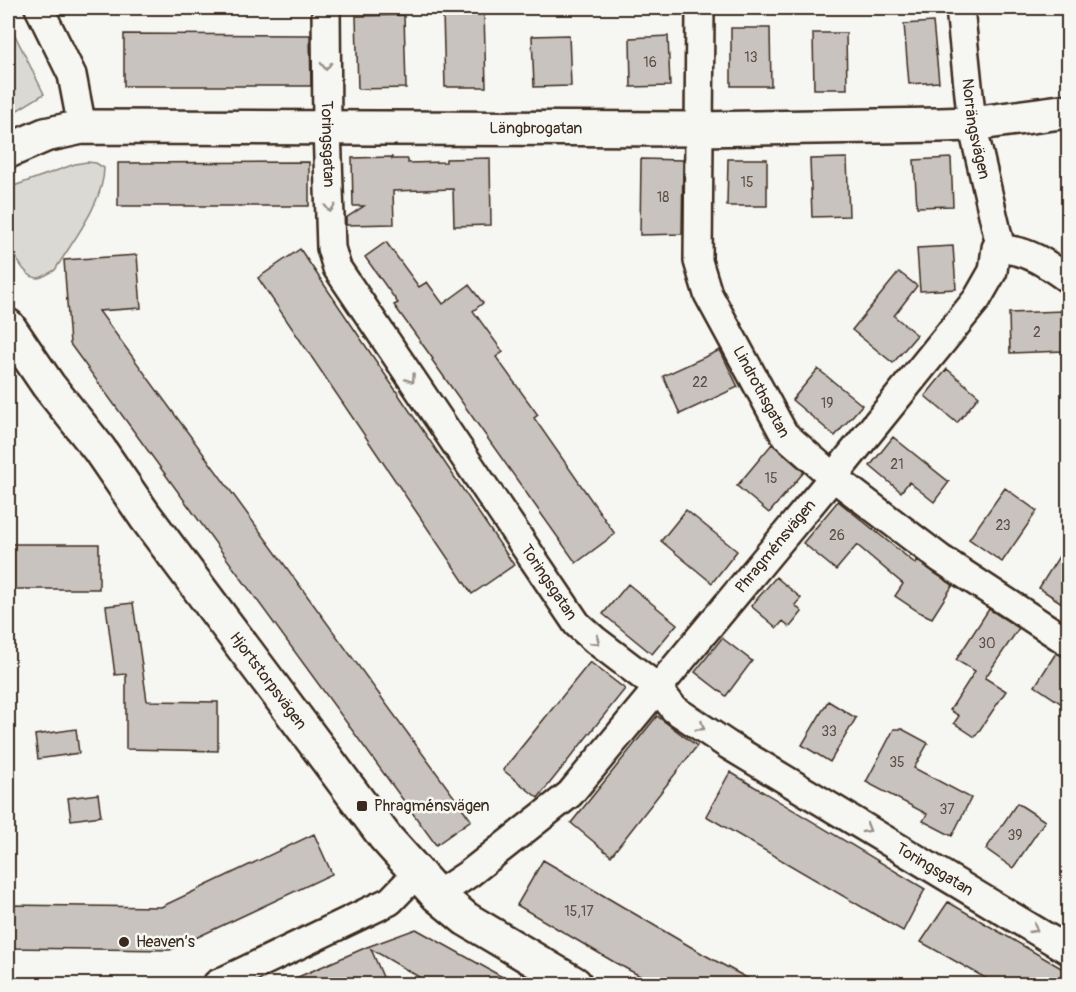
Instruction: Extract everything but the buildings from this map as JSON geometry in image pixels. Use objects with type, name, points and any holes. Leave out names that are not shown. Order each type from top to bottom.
[{"type":"street","points":[[39,8],[72,75],[82,127]]},
{"type":"street","name":"Toringsgatan","points":[[326,8],[331,248],[336,268],[576,624],[658,688],[674,709],[728,745],[1068,950]]},
{"type":"street","name":"Lindrothsgatan","points":[[700,8],[698,261],[708,294],[724,328],[784,434],[833,477],[941,559],[1068,642]]},
{"type":"street","name":"Norrängsvägen","points":[[960,8],[972,124],[1001,249]]},
{"type":"street","name":"Längbrogatan","points":[[8,151],[45,135],[82,127],[700,129],[972,124],[1068,111]]},
{"type":"street","name":"Phragménsvägen","points":[[218,984],[427,884],[470,873],[570,794],[833,477],[977,299],[993,271],[996,248],[1001,249]]},
{"type":"street","points":[[1001,249],[1014,249],[1037,257],[1068,279]]},
{"type":"street","name":"Hjortstorpsvägen","points":[[8,326],[48,385],[99,450],[145,516],[385,837],[427,884],[466,919],[575,984]]},
{"type":"shaded area","points":[[8,21],[44,94],[8,116]]},
{"type":"shaded area","points":[[96,163],[104,168],[103,181],[93,208],[55,270],[42,277],[32,276],[18,262],[8,237],[6,221],[8,193],[14,186],[75,164]]},
{"type":"place","name":"Phragménsvägen","points":[[362,806]]},
{"type":"place","name":"Heaven’s","points":[[124,942]]}]
